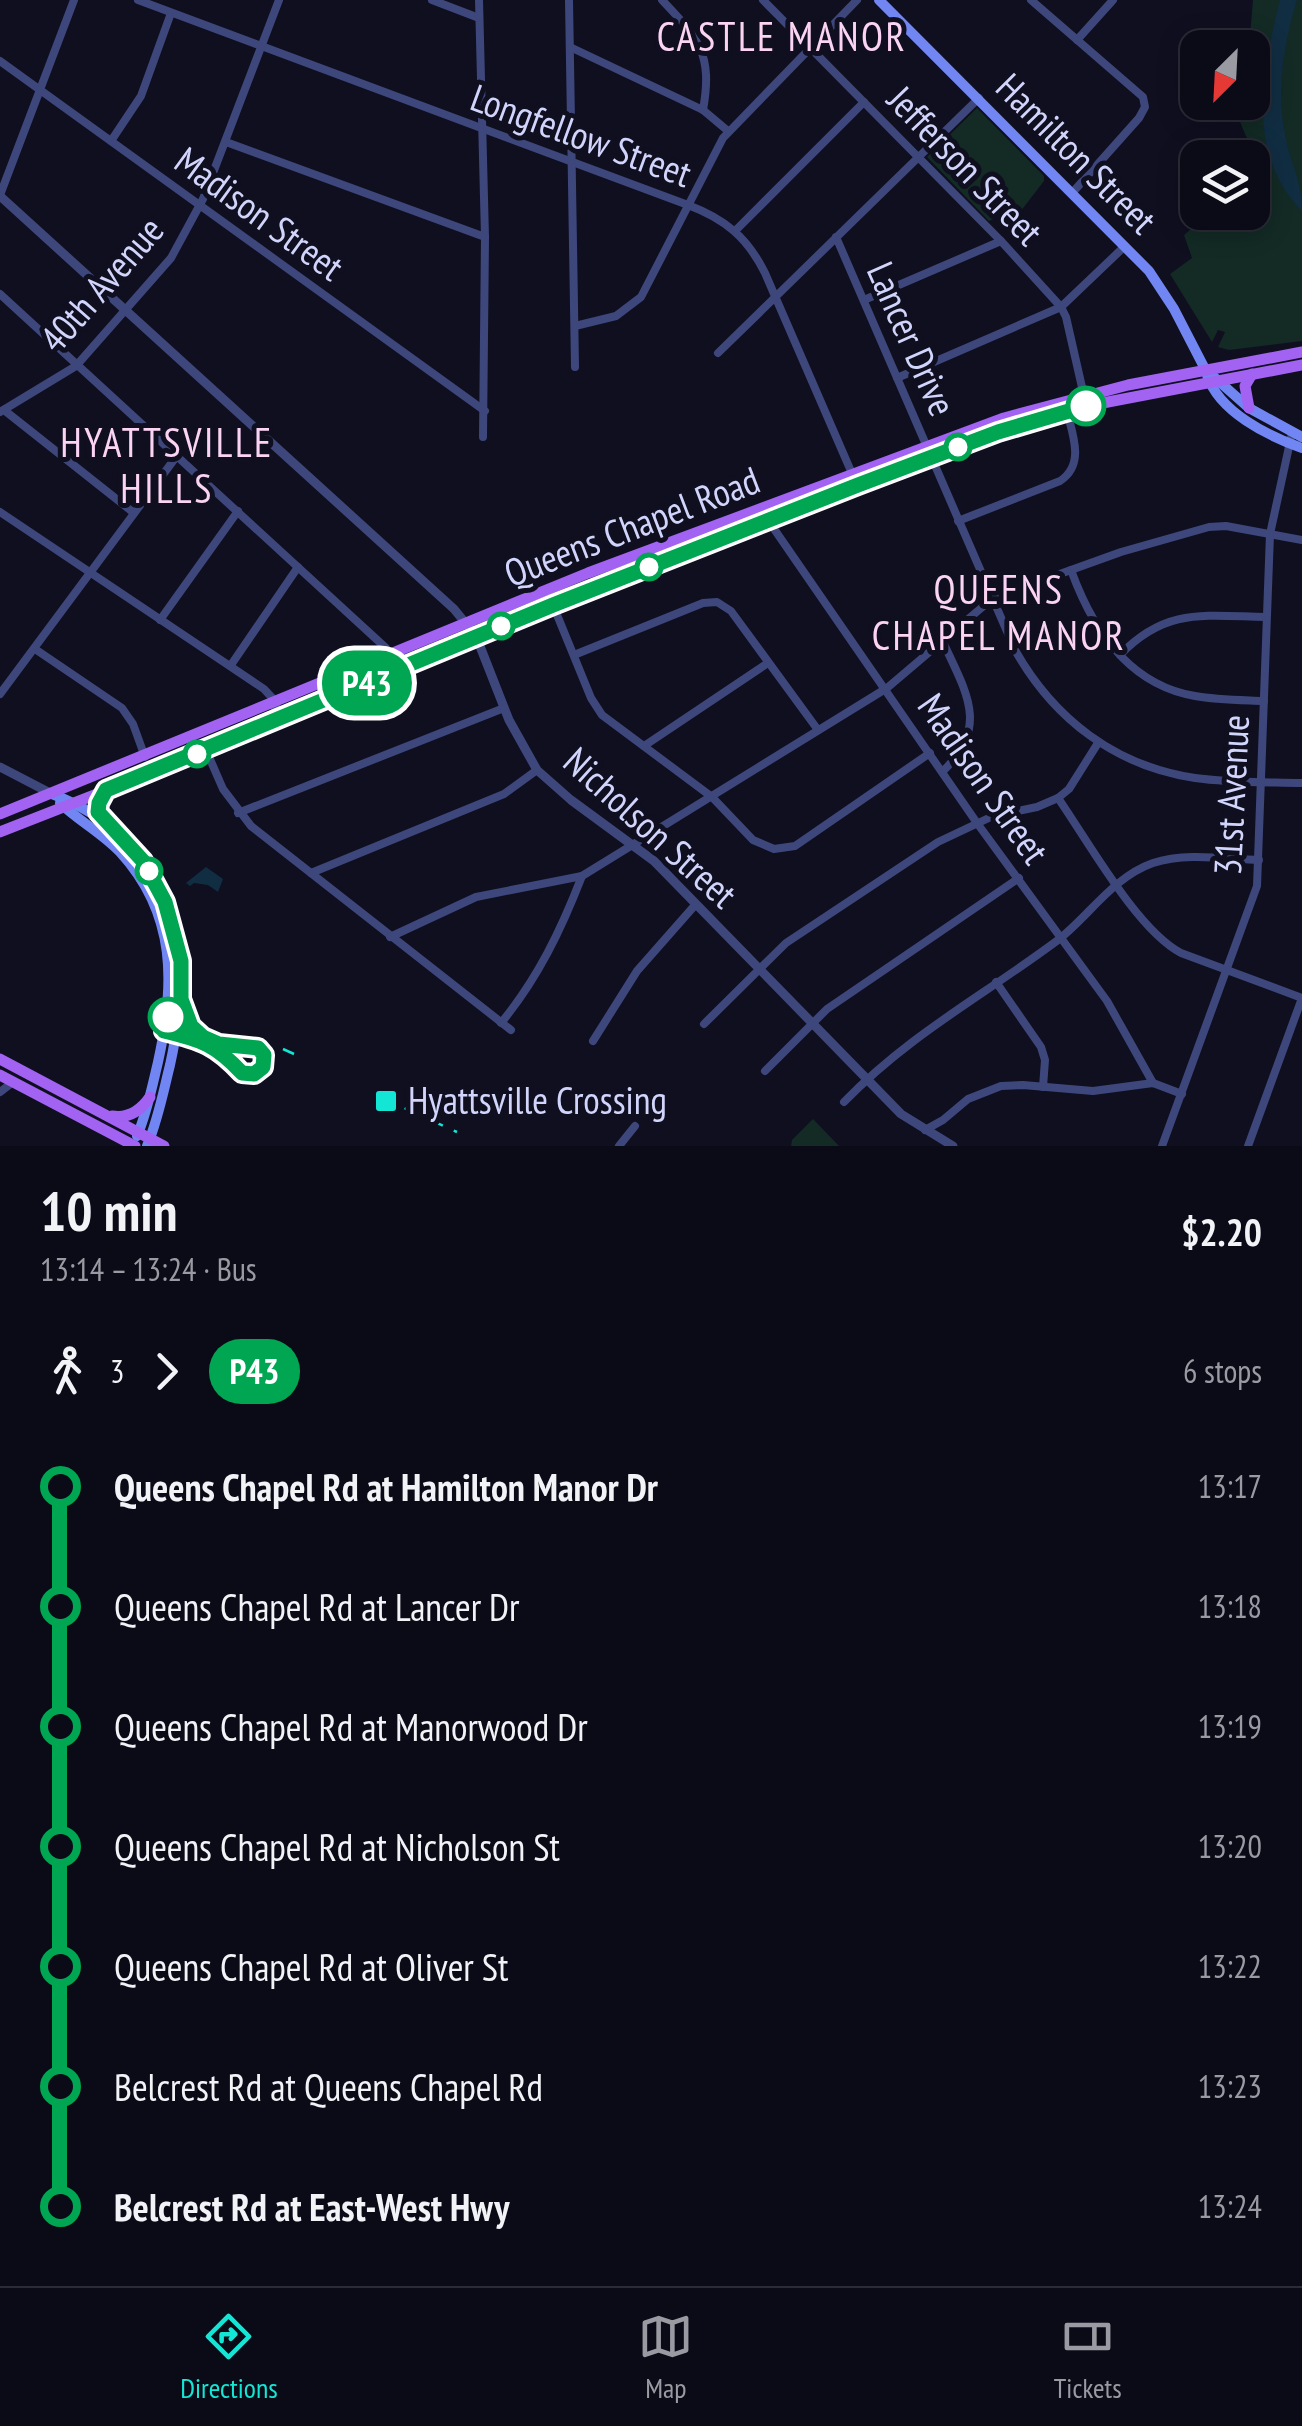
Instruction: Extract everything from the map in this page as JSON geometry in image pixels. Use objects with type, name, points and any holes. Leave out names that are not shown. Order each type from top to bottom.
[{"type":"main road","name":"Hamilton Street","points":[[879,0],[1125,246],[1165,294],[1218,395],[1235,411],[1294,438]]},
{"type":"main road","name":"Queens Chapel Road","points":[[0,832],[270,724],[764,516],[930,452],[1004,418],[1210,377],[1302,352]]},
{"type":"main road","name":"Queens Chapel Road","points":[[1065,406],[1084,396],[1302,365]]},
{"type":"main road","points":[[1249,408],[1245,386],[1252,374]]},
{"type":"main road","name":"Hamilton Street","points":[[1210,377],[1294,438],[1302,448]]},
{"type":"main road","name":"Queens Chapel Road","points":[[0,814],[588,573],[764,516]]},
{"type":"main road","points":[[206,750],[206,742],[224,725]]},
{"type":"main road","points":[[102,819],[98,807],[106,790]]},
{"type":"main road","points":[[52,794],[102,819],[137,854],[165,902],[181,961],[177,1034],[139,1142]]},
{"type":"main road","points":[[70,805],[137,874]]},
{"type":"main road","points":[[137,854],[137,874],[161,925],[170,982],[168,1017],[139,1142]]},
{"type":"main road","points":[[0,1059],[102,1114],[139,1142]]},
{"type":"main road","points":[[0,1075],[139,1142],[164,1146]]},
{"type":"main road","points":[[102,1114],[132,1114],[150,1096]]},
{"type":"street","points":[[0,195],[74,0]]},
{"type":"street","name":"Longfellow Street","points":[[138,0],[716,216],[736,230],[758,257],[855,480]]},
{"type":"street","name":"40th Avenue","points":[[2,411],[76,366],[171,258],[200,206],[280,0]]},
{"type":"street","points":[[432,0],[480,18]]},
{"type":"street","points":[[479,0],[485,237],[483,437]]},
{"type":"street","points":[[569,0],[575,367]]},
{"type":"street","points":[[662,0],[692,32],[706,57],[702,110]]},
{"type":"street","name":"Jefferson Street","points":[[762,0],[1001,241],[1061,307],[1084,396]]},
{"type":"street","points":[[574,326],[606,320],[634,304],[648,286],[728,131],[857,0]]},
{"type":"street","points":[[1031,0],[1143,97],[1145,107],[1072,192]]},
{"type":"street","points":[[1077,40],[1112,0]]},
{"type":"street","points":[[111,142],[141,96],[171,12]]},
{"type":"street","points":[[570,47],[702,110],[728,131]]},
{"type":"street","name":"Madison Street","points":[[0,62],[485,412]]},
{"type":"street","points":[[718,353],[978,98]]},
{"type":"street","points":[[736,230],[864,102]]},
{"type":"street","points":[[226,142],[485,237]]},
{"type":"street","name":"Nicholson Street","points":[[0,195],[466,623],[476,636],[521,746],[538,770],[571,800],[634,845],[901,1114],[953,1146]]},
{"type":"street","name":"Lancer Drive","points":[[836,237],[1014,650],[1034,682],[1070,722],[1121,756],[1172,774],[1211,780],[1302,783]]},
{"type":"street","points":[[864,300],[1001,241]]},
{"type":"street","points":[[898,378],[1061,307],[1125,246]]},
{"type":"street","points":[[0,294],[390,653],[401,669]]},
{"type":"street","points":[[958,521],[1060,482],[1070,474],[1076,455],[1065,406]]},
{"type":"street","points":[[2,411],[134,513]]},
{"type":"street","name":"31st Avenue","points":[[1162,1146],[1254,902],[1263,782],[1270,534],[1294,438]]},
{"type":"street","points":[[0,694],[176,456]]},
{"type":"street","points":[[0,512],[264,689],[277,703],[270,724]]},
{"type":"street","points":[[160,620],[238,512]]},
{"type":"street","name":"Madison Street","points":[[764,516],[1106,1001],[1153,1084]]},
{"type":"street","points":[[390,937],[476,897],[582,876],[887,688],[993,598],[1209,527],[1226,526],[1302,540]]},
{"type":"street","points":[[231,665],[298,567]]},
{"type":"street","points":[[1071,570],[1085,608],[1120,655],[1143,674],[1180,693],[1264,701]]},
{"type":"street","points":[[574,655],[696,606],[717,602],[731,611],[818,730]]},
{"type":"street","points":[[553,605],[591,698],[602,715],[712,797],[752,840],[774,850],[795,846],[930,754]]},
{"type":"street","points":[[1120,655],[1148,629],[1181,617],[1266,617]]},
{"type":"street","points":[[942,772],[964,748],[971,718],[964,688],[943,642]]},
{"type":"street","points":[[35,649],[122,708],[133,724],[145,757]]},
{"type":"street","points":[[644,746],[768,663]]},
{"type":"street","points":[[238,812],[504,708]]},
{"type":"street","points":[[704,1024],[757,968],[808,928],[938,842],[977,822],[1058,798],[1098,743]]},
{"type":"street","points":[[206,750],[223,789],[251,826],[510,1030]]},
{"type":"street","points":[[0,767],[52,794]]},
{"type":"street","points":[[311,873],[504,794],[538,770]]},
{"type":"street","points":[[1058,798],[1139,917],[1163,942],[1302,998],[1248,1146]]},
{"type":"street","points":[[844,1102],[930,1026],[1061,938],[1117,884],[1145,866],[1186,857],[1259,860]]},
{"type":"street","points":[[502,1023],[548,956],[582,876]]},
{"type":"street","points":[[764,1071],[810,1023],[854,989],[1019,878]]},
{"type":"street","points":[[592,1041],[637,971],[696,904]]},
{"type":"street","points":[[996,982],[1041,1046],[1045,1060],[1043,1087]]},
{"type":"street","points":[[0,1092],[13,1082]]},
{"type":"street","points":[[925,1130],[968,1099],[992,1088],[1023,1084],[1093,1091],[1153,1084],[1182,1094]]},
{"type":"street","points":[[618,1146],[635,1126]]},
{"type":"green space","points":[[1253,0],[1302,0],[1302,341],[1229,350],[1218,347],[1225,332],[1218,330],[1212,342],[1170,274],[1192,258],[1184,235],[1190,230],[1270,230],[1270,140],[1248,140],[1239,120],[1270,120],[1270,30],[1250,30]]},
{"type":"green space","points":[[977,108],[1044,176],[1017,216],[989,221],[927,157]]},
{"type":"green space","points":[[813,1119],[839,1146],[791,1146],[792,1140]]},
{"type":"water","points":[[1280,0],[1297,0],[1285,50],[1281,101],[1302,211],[1284,188],[1272,164],[1270,140],[1265,138],[1264,120],[1270,120],[1270,46]]},
{"type":"water","points":[[206,867],[223,879],[218,892],[208,885],[186,883]]},
{"type":"railway","points":[[283,1049],[294,1054]]},
{"type":"railway","points":[[380,1097],[457,1132]]},
{"type":"bus line","name":"P43","points":[[168,1017],[164,1031],[220,1051],[242,1073],[254,1074],[263,1067],[264,1055],[258,1048],[213,1042],[190,1024],[181,999],[181,961],[170,914],[143,861],[98,812],[106,790],[553,605],[858,485],[998,432],[1086,406]]},
{"type":"place","name":"Hyattsville Crossing","points":[[386,1101]]},
{"type":"district","name":"CASTLE MANOR","points":[[782,37]]},
{"type":"district","name":"HYATTSVILLE HILLS","points":[[167,466]]},
{"type":"district","name":"QUEENS CHAPEL MANOR","points":[[999,613]]}]
